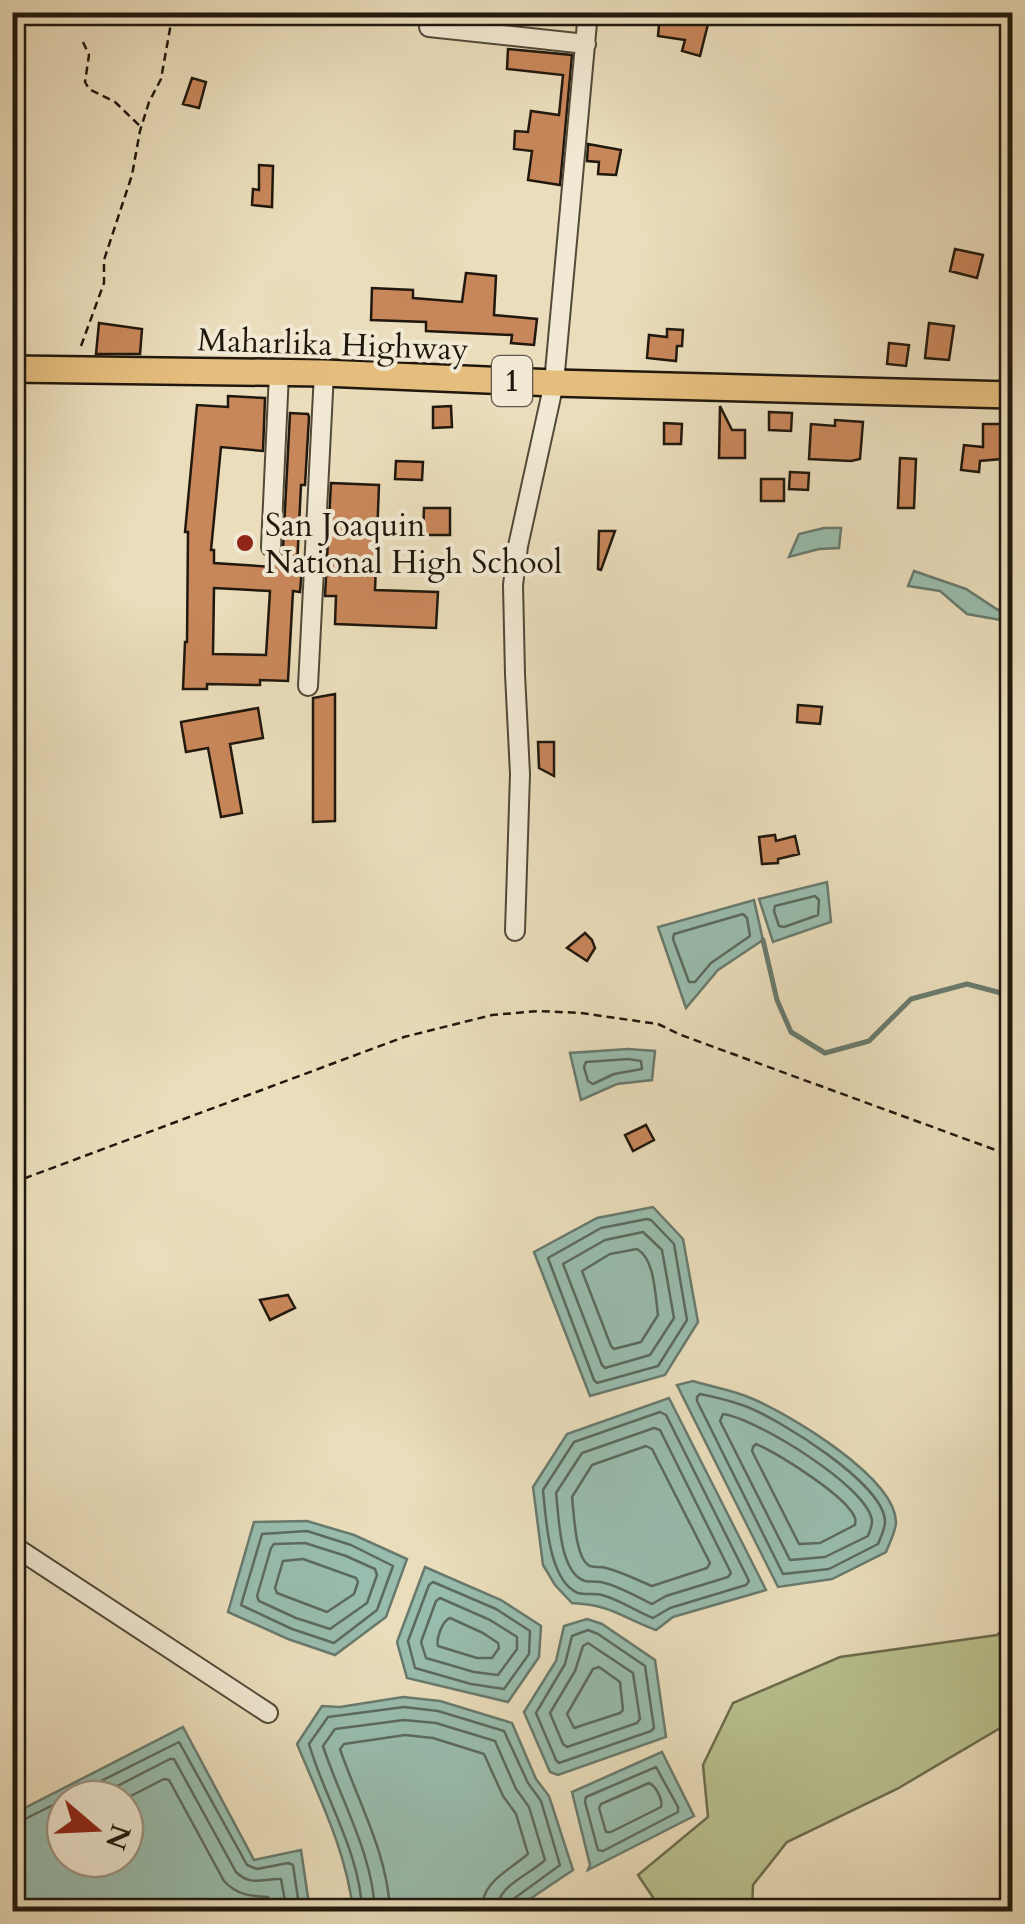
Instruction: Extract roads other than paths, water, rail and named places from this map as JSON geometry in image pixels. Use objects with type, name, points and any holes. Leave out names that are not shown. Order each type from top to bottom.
[{"type":"highway","name":"Maharlika Highway","points":[[12,369],[324,373],[1012,396]]},
{"type":"street","points":[[515,930],[520,774],[513,585],[554,383],[588,12]]},
{"type":"street","points":[[429,27],[586,44]]},
{"type":"street","points":[[271,547],[279,373]]},
{"type":"street","points":[[308,686],[324,373]]},
{"type":"street","points":[[12,1544],[268,1713]]},
{"type":"water","points":[[841,528],[839,548],[789,557],[799,534]]},
{"type":"water","points":[[914,571],[966,589],[998,610],[1012,604],[1012,622],[967,614],[940,591],[908,586]]},
{"type":"water","points":[[827,882],[831,922],[773,942],[759,899]]},
{"type":"water","points":[[754,900],[763,940],[718,970],[686,1008],[658,927]]},
{"type":"water","points":[[655,1051],[652,1080],[617,1084],[581,1100],[570,1053]]},
{"type":"water","points":[[653,1207],[683,1239],[698,1322],[665,1375],[590,1396],[534,1252],[597,1218]]},
{"type":"water","points":[[693,1381],[738,1393],[770,1407],[814,1433],[860,1468],[891,1504],[896,1526],[886,1552],[832,1579],[778,1587],[677,1385]]},
{"type":"water","points":[[669,1398],[766,1590],[673,1617],[656,1630],[607,1609],[572,1603],[555,1585],[543,1565],[533,1487],[567,1434]]},
{"type":"water","points":[[307,1521],[354,1535],[407,1559],[386,1617],[335,1655],[228,1612],[254,1522]]},
{"type":"water","points":[[425,1567],[501,1600],[541,1626],[539,1657],[508,1702],[407,1678],[397,1642]]},
{"type":"water","points":[[587,1619],[602,1624],[655,1660],[666,1737],[558,1775],[550,1772],[524,1712],[556,1661],[564,1626]]},
{"type":"water","points":[[403,1697],[440,1701],[512,1723],[536,1779],[549,1796],[573,1870],[512,1911],[353,1911],[338,1847],[297,1744],[322,1706]]},
{"type":"water","points":[[183,1727],[254,1860],[301,1850],[310,1911],[13,1911],[13,1814],[45,1798],[45,1879],[145,1879],[145,1779],[81,1779]]},
{"type":"water","points":[[662,1752],[694,1816],[588,1870],[572,1792]]},
{"type":"waterway","points":[[763,940],[777,1000],[791,1032],[825,1053],[869,1041],[911,999],[967,984],[1005,994],[1012,1002]]},
{"type":"place","name":"San Joaquin National High School","points":[[245,543]]}]
